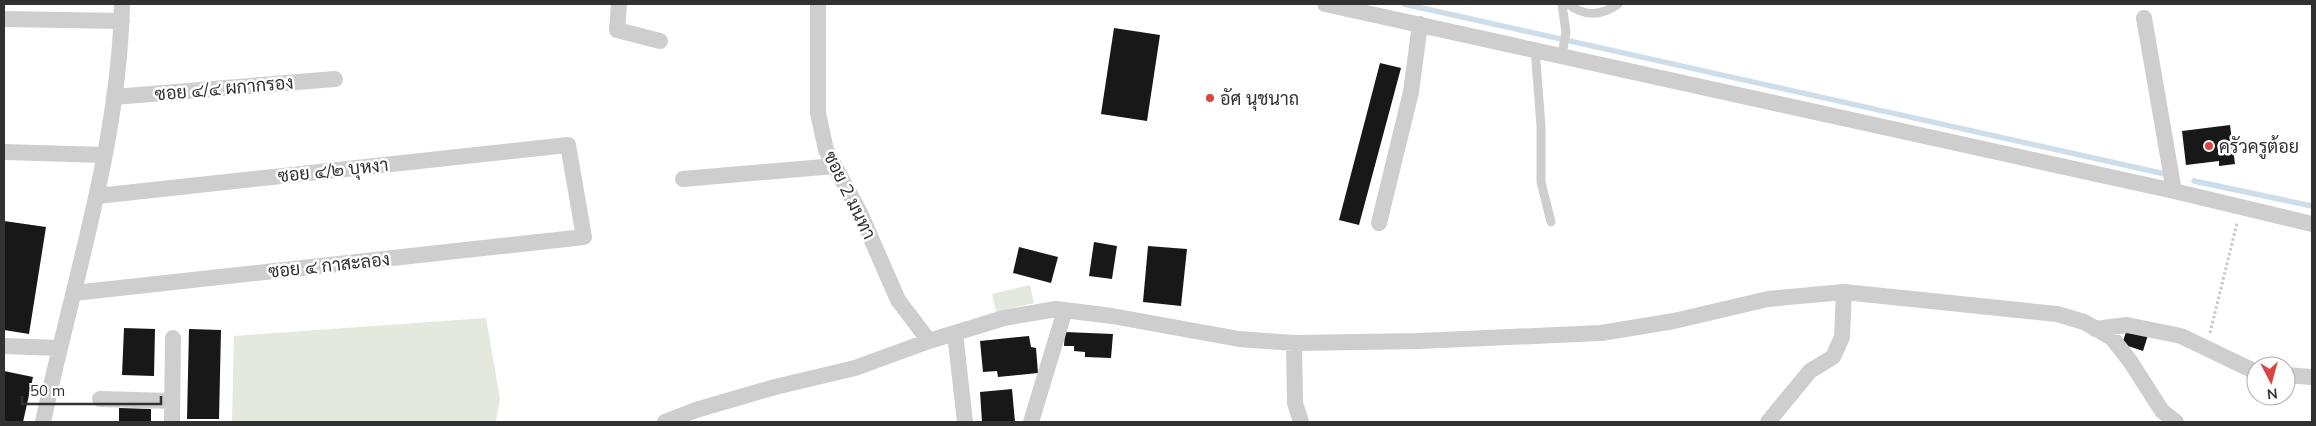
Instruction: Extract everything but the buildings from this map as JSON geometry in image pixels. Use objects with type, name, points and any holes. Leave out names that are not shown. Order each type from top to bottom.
[{"type":"street","points":[[42,422],[58,348],[74,293],[97,196],[114,97],[122,4]]},
{"type":"street","points":[[620,4],[617,30],[660,42]]},
{"type":"street","name":"ซอย 2 มนทา","points":[[818,4],[818,113],[826,150],[860,213],[898,300],[929,341]]},
{"type":"street","points":[[1325,4],[1535,49],[1563,52],[2312,224]]},
{"type":"street","points":[[2144,18],[2174,191]]},
{"type":"street","points":[[4,19],[122,21]]},
{"type":"street","points":[[1379,223],[1411,92],[1420,24]]},
{"type":"street","name":"ซอย ๔/๔ ผกากรอง","points":[[114,97],[335,79]]},
{"type":"street","name":"ซอย ๔/๒ บุหงา","points":[[97,196],[568,144],[584,238]]},
{"type":"street","points":[[4,152],[104,155]]},
{"type":"street","points":[[683,179],[835,166]]},
{"type":"street","name":"ซอย ๔ กาสะลอง","points":[[74,293],[584,238]]},
{"type":"street","points":[[665,422],[696,410],[775,387],[855,368],[929,341],[1004,318],[1056,309],[1112,316],[1239,340],[1294,343],[1420,341],[1601,333],[1674,321],[1768,299],[1844,292],[2057,314],[2084,322],[2112,338],[2130,361],[2162,411],[2176,422]]},
{"type":"street","points":[[1768,422],[1810,371],[1833,356],[1842,337],[1844,292]]},
{"type":"street","points":[[1031,422],[1065,310]]},
{"type":"street","points":[[2095,329],[2127,325],[2181,336],[2246,367]]},
{"type":"street","points":[[955,333],[965,422]]},
{"type":"street","points":[[172,338],[172,422]]},
{"type":"street","points":[[1294,343],[1295,403],[1301,422]]},
{"type":"street","points":[[4,346],[58,348]]},
{"type":"street","points":[[2296,376],[2312,377]]},
{"type":"street","points":[[100,399],[172,401]]},
{"type":"lane","points":[[1562,4],[1566,32],[1563,52]]},
{"type":"lane","points":[[1568,4],[1580,12],[1594,14],[1607,11],[1618,4]]},
{"type":"lane","points":[[1535,49],[1540,126],[1541,182],[1552,222]]},
{"type":"path","points":[[2207,348],[2240,206]]},
{"type":"shaded area","points":[[1030,285],[1034,303],[996,312],[992,294]]},
{"type":"shaded area","points":[[486,318],[500,399],[496,422],[232,422],[234,336]]},
{"type":"waterway","points":[[1404,4],[2165,174]]},
{"type":"waterway","points":[[2194,181],[2312,206]]},
{"type":"place","name":"อัศ นุชนาถ","points":[[1210,98]]},
{"type":"place","name":"ครัวครูต้อย","points":[[2209,146]]}]
